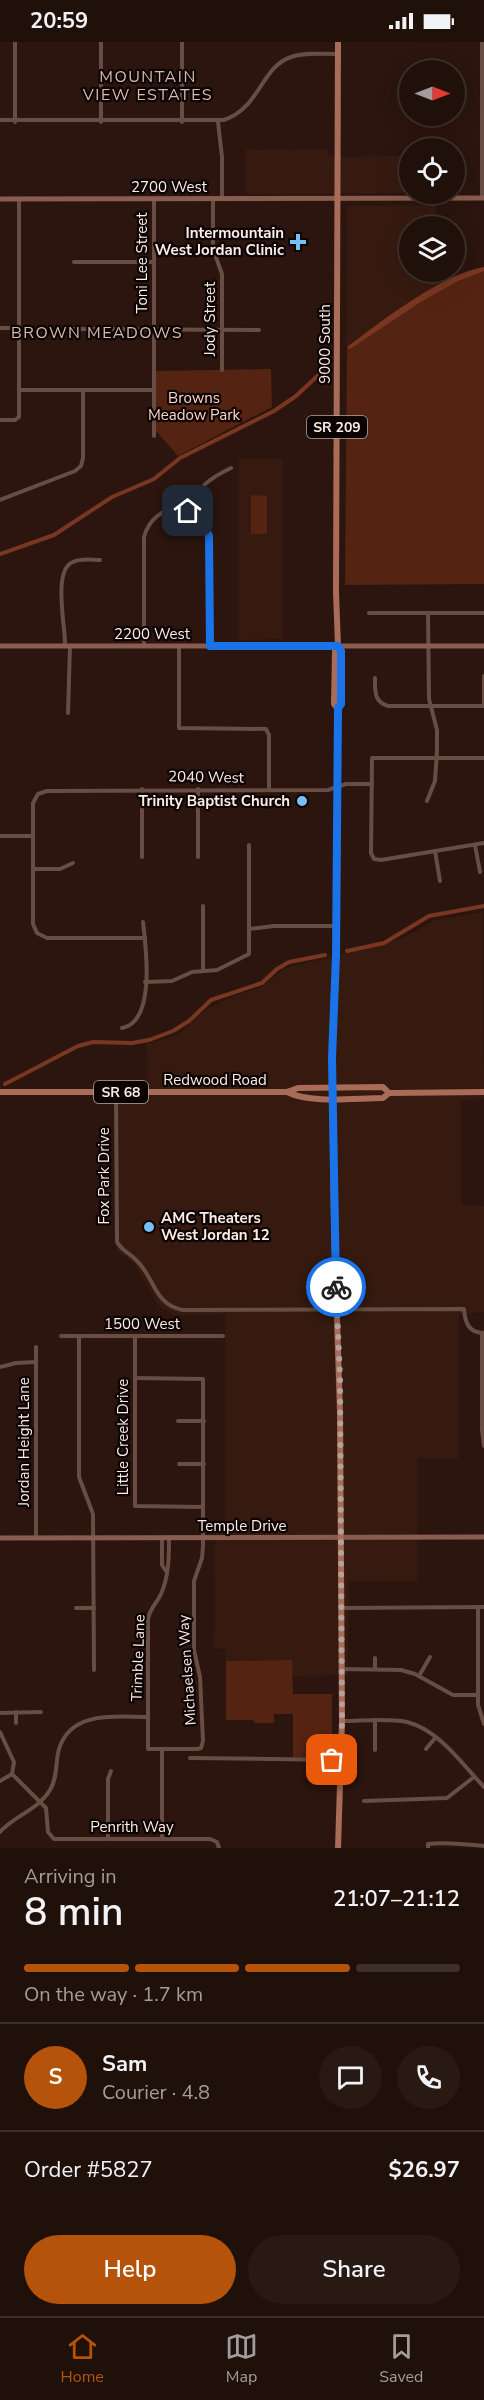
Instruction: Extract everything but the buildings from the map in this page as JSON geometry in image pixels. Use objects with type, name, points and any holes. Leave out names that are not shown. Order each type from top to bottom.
[{"type":"main road","name":"9000 South","points":[[338,42],[338,646],[335,651],[334,686],[334,704],[338,708],[337,926],[332,1088],[336,1309],[340,1377],[342,1721],[338,1848]]},
{"type":"main road","name":"Redwood Road","points":[[0,1092],[287,1092],[298,1088],[383,1087],[389,1093]]},
{"type":"main road","name":"Redwood Road","points":[[287,1092],[298,1098],[383,1098],[389,1093],[484,1092]]},
{"type":"street","points":[[15,42],[15,122]]},
{"type":"street","points":[[101,42],[101,122]]},
{"type":"street","points":[[182,42],[182,122]]},
{"type":"street","points":[[482,42],[483,198]]},
{"type":"street","points":[[0,120],[15,122],[218,122],[232,118],[246,108],[281,61],[296,55],[338,54]]},
{"type":"street","points":[[218,122],[222,157],[222,199]]},
{"type":"street","name":"2700 West","points":[[0,199],[483,198]]},
{"type":"street","points":[[0,420],[18,419],[19,199]]},
{"type":"street","name":"Toni Lee Street","points":[[154,199],[154,436]]},
{"type":"street","name":"Jody Street","points":[[213,199],[213,249],[222,274],[222,370]]},
{"type":"street","points":[[74,262],[154,262]]},
{"type":"street","points":[[0,328],[19,328]]},
{"type":"street","points":[[74,329],[259,330]]},
{"type":"street","points":[[19,390],[154,390]]},
{"type":"street","points":[[0,500],[75,471],[81,466],[83,390]]},
{"type":"street","points":[[188,511],[196,493],[204,484],[231,468]]},
{"type":"street","points":[[144,646],[146,530],[150,522],[163,512],[178,508],[188,511],[203,521],[209,536],[210,646]]},
{"type":"street","points":[[68,713],[68,646],[62,607],[63,572],[67,565],[74,561],[100,560]]},
{"type":"street","points":[[369,613],[484,613]]},
{"type":"street","points":[[427,801],[435,781],[436,758],[436,730],[430,706],[428,613]]},
{"type":"street","name":"2200 West","points":[[0,646],[484,646]]},
{"type":"street","points":[[178,646],[178,728],[266,729],[269,735],[269,790]]},
{"type":"street","points":[[375,678],[376,697],[384,705],[484,706],[484,676]]},
{"type":"street","points":[[484,758],[372,758],[371,853],[374,859],[484,843]]},
{"type":"street","name":"2040 West","points":[[33,836],[34,801],[39,793],[47,791],[328,790],[346,784],[372,784]]},
{"type":"street","points":[[142,789],[142,857]]},
{"type":"street","points":[[198,789],[198,857]]},
{"type":"street","points":[[0,836],[33,836],[33,924],[36,933],[46,938],[145,938]]},
{"type":"street","points":[[145,982],[172,981],[192,972],[224,967],[246,957],[249,950],[249,845]]},
{"type":"street","points":[[475,845],[480,872]]},
{"type":"street","points":[[435,851],[440,881]]},
{"type":"street","points":[[33,870],[60,869],[73,863]]},
{"type":"street","points":[[203,906],[203,970]]},
{"type":"street","points":[[122,1028],[131,1026],[142,1013],[145,1003],[144,922]]},
{"type":"street","points":[[249,929],[274,926],[337,926]]},
{"type":"street","name":"Fox Park Drive","points":[[116,1092],[117,1242],[122,1250],[138,1262],[159,1298],[174,1308],[183,1310],[336,1309]]},
{"type":"street","points":[[336,1309],[464,1309],[469,1327],[483,1333],[484,1446]]},
{"type":"street","name":"1500 West","points":[[61,1336],[223,1336]]},
{"type":"street","points":[[79,1336],[79,1477],[92,1509],[94,1670]]},
{"type":"street","name":"Little Creek Drive","points":[[135,1336],[135,1506],[203,1507]]},
{"type":"street","name":"Jordan Height Lane","points":[[36,1347],[36,1538]]},
{"type":"street","points":[[0,1367],[36,1362]]},
{"type":"street","points":[[135,1378],[203,1379],[203,1538]]},
{"type":"street","points":[[178,1421],[204,1421]]},
{"type":"street","points":[[179,1464],[204,1464]]},
{"type":"street","name":"Temple Drive","points":[[0,1538],[484,1537]]},
{"type":"street","name":"Trimble Lane","points":[[148,1749],[148,1619],[163,1589],[166,1572],[170,1565],[166,1538]]},
{"type":"street","name":"Michaelsen Way","points":[[148,1749],[199,1749],[203,1744],[200,1677],[195,1656],[194,1581],[202,1558],[203,1538]]},
{"type":"street","points":[[341,1608],[484,1607]]},
{"type":"street","points":[[75,1608],[94,1608]]},
{"type":"street","points":[[478,1608],[478,1695],[480,1715],[484,1724]]},
{"type":"street","points":[[375,1658],[375,1669]]},
{"type":"street","points":[[419,1676],[430,1658]]},
{"type":"street","points":[[341,1669],[401,1670],[419,1676],[453,1695],[478,1695]]},
{"type":"street","points":[[16,1712],[16,1723]]},
{"type":"street","points":[[0,1713],[41,1712]]},
{"type":"street","points":[[0,1832],[11,1821],[40,1801],[54,1781],[62,1741],[73,1728],[95,1718],[148,1717]]},
{"type":"street","points":[[342,1721],[375,1720],[408,1723],[428,1731],[484,1787]]},
{"type":"street","points":[[375,1720],[375,1749]]},
{"type":"street","points":[[0,1732],[13,1760],[12,1774]]},
{"type":"street","points":[[426,1749],[436,1737]]},
{"type":"street","points":[[162,1749],[162,1839]]},
{"type":"street","points":[[190,1758],[341,1760]]},
{"type":"street","points":[[108,1839],[108,1778],[111,1771]]},
{"type":"street","points":[[12,1774],[40,1801]]},
{"type":"street","points":[[0,1781],[12,1774]]},
{"type":"street","points":[[364,1801],[447,1798],[474,1777]]},
{"type":"street","name":"Penrith Way","points":[[40,1801],[47,1809],[49,1835],[57,1839],[216,1840],[219,1848]]},
{"type":"street","points":[[428,1846],[456,1843],[484,1846]]},
{"type":"shaded area","points":[[328,149],[329,157],[399,156],[399,193],[246,194],[245,150]]},
{"type":"shaded area","points":[[436,205],[437,216],[399,216],[399,282],[441,282],[441,285],[349,347],[346,344],[347,206]]},
{"type":"shaded area","points":[[484,267],[484,271],[465,278],[467,271]]},
{"type":"shaded area","points":[[444,282],[456,282],[419,303],[350,349],[347,347],[395,312]]},
{"type":"shaded area","points":[[239,459],[283,459],[283,639],[239,640]]},
{"type":"shaded area","points":[[482,912],[484,1099],[461,1101],[461,1205],[484,1206],[484,1312],[459,1314],[459,1458],[417,1458],[417,1582],[349,1581],[348,1675],[292,1676],[292,1660],[226,1661],[225,1649],[214,1648],[215,1530],[225,1529],[225,1314],[176,1315],[159,1307],[134,1263],[117,1251],[117,1088],[148,1087],[147,1044],[178,1035],[204,1011],[230,997],[262,987],[283,969],[401,939],[435,920]]},
{"type":"green space","points":[[484,267],[484,584],[345,585],[347,347],[412,300],[444,282],[465,282],[465,273]]},
{"type":"green space","name":"Browns Meadow Park","points":[[271,369],[272,407],[178,456],[156,431],[156,371]]},
{"type":"green space","points":[[251,495],[267,496],[267,534],[251,534]]},
{"type":"green space","points":[[292,1660],[293,1697],[293,1694],[332,1694],[332,1757],[293,1757],[293,1714],[274,1714],[274,1723],[226,1720],[226,1661]]},
{"type":"waterway","points":[[0,554],[54,535],[112,497],[154,479],[180,458],[274,411],[296,396],[327,367]]},
{"type":"waterway","points":[[347,951],[384,943],[429,916],[484,906]]},
{"type":"waterway","points":[[5,1084],[78,1046],[93,1042],[132,1043],[149,1040],[173,1031],[189,1021],[211,1000],[262,983],[277,969],[289,962],[325,955]]},
{"type":"way so far","points":[[332,1760],[341,1760],[342,1721],[340,1377],[336,1287]]},
{"type":"place","name":"Intermountain West Jordan Clinic","points":[[298,242]]},
{"type":"place","name":"Trinity Baptist Church","points":[[302,801]]},
{"type":"place","name":"AMC Theaters West Jordan 12","points":[[149,1227]]},
{"type":"district","name":"MOUNTAIN VIEW ESTATES","points":[[148,86]]},
{"type":"district","name":"BROWN MEADOWS","points":[[97,333]]},
{"type":"route","points":[[188,511],[203,521],[209,536],[210,646],[338,646],[341,651],[332,1058],[336,1287]]}]
